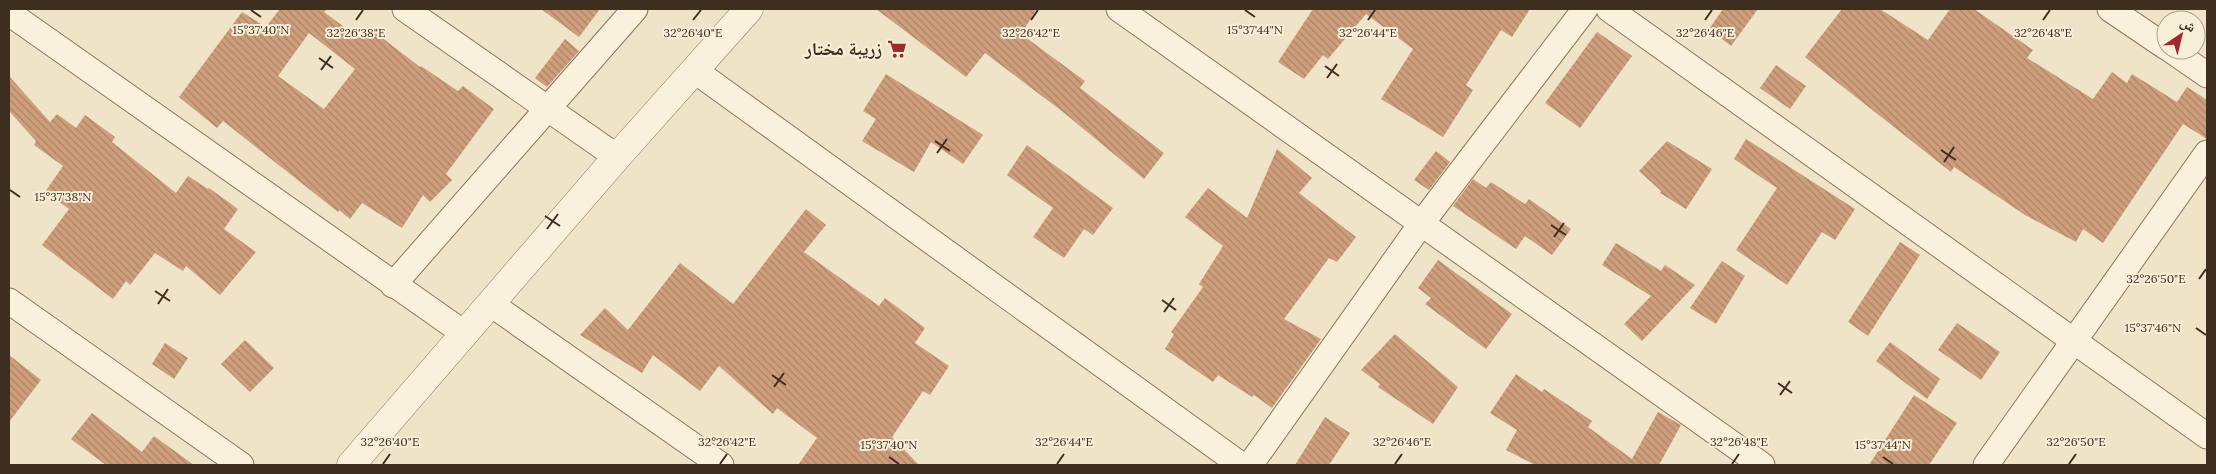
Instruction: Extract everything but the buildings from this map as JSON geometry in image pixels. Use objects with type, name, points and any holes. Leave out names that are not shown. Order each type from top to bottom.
[{"type":"street","points":[[405,9],[617,157]]},
{"type":"street","points":[[393,285],[635,9]]},
{"type":"street","points":[[351,465],[617,157],[749,9]]},
{"type":"street","points":[[1119,9],[1762,465]]},
{"type":"street","points":[[1250,465],[1421,224],[1585,9]]},
{"type":"street","points":[[1609,9],[2207,436]]},
{"type":"street","points":[[2110,9],[2156,40]]},
{"type":"street","points":[[9,13],[465,334]]},
{"type":"street","points":[[2185,60],[2207,75]]},
{"type":"street","points":[[694,70],[1241,465]]},
{"type":"street","points":[[1986,465],[2207,153]]},
{"type":"street","points":[[9,301],[241,465]]},
{"type":"street","points":[[492,304],[721,465]]},
{"type":"place","name":"زريبة مختار","points":[[897,49]]}]
